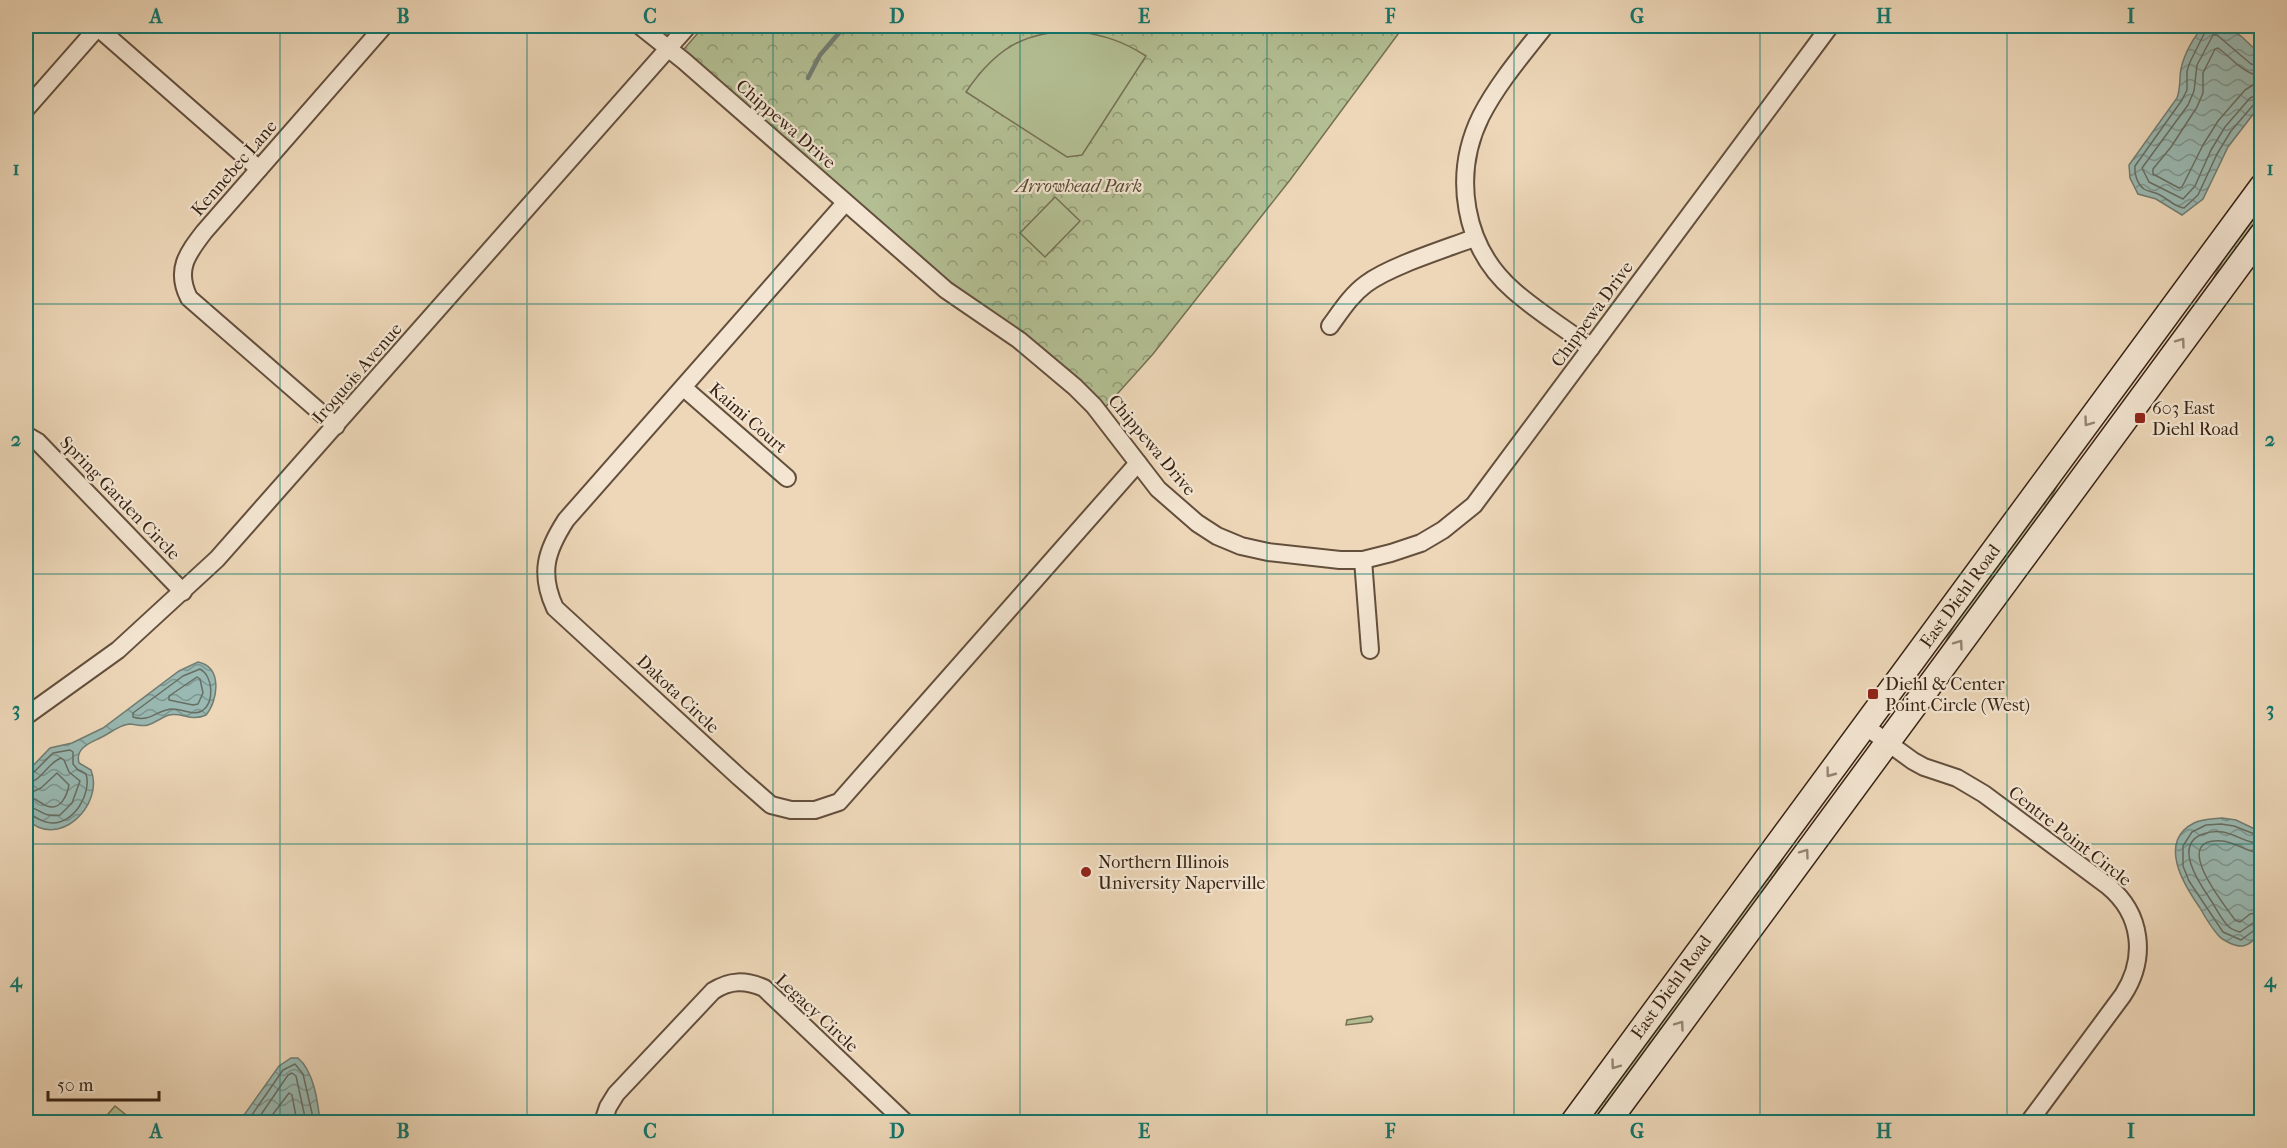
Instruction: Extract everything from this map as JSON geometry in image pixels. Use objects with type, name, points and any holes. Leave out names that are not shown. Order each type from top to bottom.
[{"type":"street","points":[[26,109],[97,26],[259,169]]},
{"type":"street","name":"Kennebec Lane","points":[[336,426],[189,298],[183,286],[182,275],[190,250],[384,26]]},
{"type":"street","name":"Chippewa Drive","points":[[640,26],[946,290],[1018,340],[1075,387],[1094,406],[1138,463],[1176,506],[1216,536],[1241,546],[1260,551],[1340,560],[1364,560],[1421,543],[1443,530],[1474,505],[1830,26]]},
{"type":"street","name":"Iroquois Avenue","points":[[26,716],[118,650],[225,551],[688,26]]},
{"type":"street","points":[[1545,26],[1494,94],[1475,129],[1467,158],[1465,187],[1469,222],[1474,238],[1497,274],[1513,291],[1591,348]]},
{"type":"street","name":"East Diehl Road","points":[[1573,1122],[2262,186]]},
{"type":"street","name":"Dakota Circle","points":[[845,203],[566,520],[546,560],[549,594],[555,608],[759,795],[771,805],[782,809],[815,810],[838,802],[1138,463]]},
{"type":"street","name":"East Diehl Road","points":[[1608,1122],[2262,234]]},
{"type":"street","points":[[1330,326],[1346,304],[1367,283],[1387,272],[1474,238]]},
{"type":"street","name":"Kaimi Court","points":[[684,388],[787,478]]},
{"type":"street","name":"Spring Garden Circle","points":[[26,435],[38,442],[183,592]]},
{"type":"street","points":[[1364,560],[1370,650]]},
{"type":"street","name":"Centre Point Circle","points":[[1865,726],[1924,766],[1957,778],[1984,794],[2115,891],[2132,918],[2139,945],[2136,968],[2131,982],[2029,1122]]},
{"type":"street","name":"Legacy Circle","points":[[603,1122],[616,1094],[713,991],[723,985],[751,982],[764,988],[905,1122]]},
{"type":"green space","name":"Arrowhead Park","points":[[704,26],[1404,26],[1290,180],[1153,354],[1101,412],[970,307],[678,56]]},
{"type":"green space","points":[[1076,31],[1112,39],[1146,56],[1082,155],[1067,157],[966,92],[988,64],[1012,45],[1041,34]]},
{"type":"green space","points":[[1055,197],[1080,221],[1045,257],[1020,233]]},
{"type":"green space","points":[[2261,199],[2261,220],[2159,359],[2156,357],[2213,279],[2236,234]]},
{"type":"green space","points":[[2060,480],[2037,526],[1900,712],[1897,710],[1945,643],[1970,595]]},
{"type":"green space","points":[[1847,763],[1851,765],[1785,854],[1764,896],[1597,1122],[1590,1122],[1606,1091]]},
{"type":"green space","points":[[1371,1016],[1373,1019],[1371,1022],[1346,1025],[1347,1020]]},
{"type":"green space","points":[[115,1106],[135,1122],[101,1122]]},
{"type":"water","points":[[2204,26],[2225,26],[2241,36],[2260,54],[2261,104],[2228,147],[2203,199],[2182,215],[2156,199],[2138,194],[2130,178],[2129,165],[2177,98],[2184,57]]},
{"type":"water","points":[[198,662],[206,665],[215,677],[213,702],[206,715],[196,718],[169,715],[146,726],[129,724],[88,744],[81,750],[78,758],[79,763],[91,770],[93,784],[91,797],[85,810],[64,827],[51,830],[38,827],[26,818],[26,773],[50,748],[72,743],[103,728],[179,671]]},
{"type":"water","points":[[2222,818],[2236,820],[2261,832],[2261,932],[2243,946],[2229,943],[2215,932],[2181,876],[2175,852],[2177,841],[2183,831],[2194,823]]},
{"type":"water","points":[[291,1058],[298,1058],[308,1071],[314,1088],[320,1122],[239,1122],[279,1066]]},
{"type":"waterway","points":[[808,78],[820,55],[845,26]]},
{"type":"place","name":"603 East Diehl Road","points":[[2140,418]]},
{"type":"place","name":"Diehl & Center Point Circle (West)","points":[[1873,694]]},
{"type":"place","name":"Northern Illinois University Naperville","points":[[1086,872]]}]
